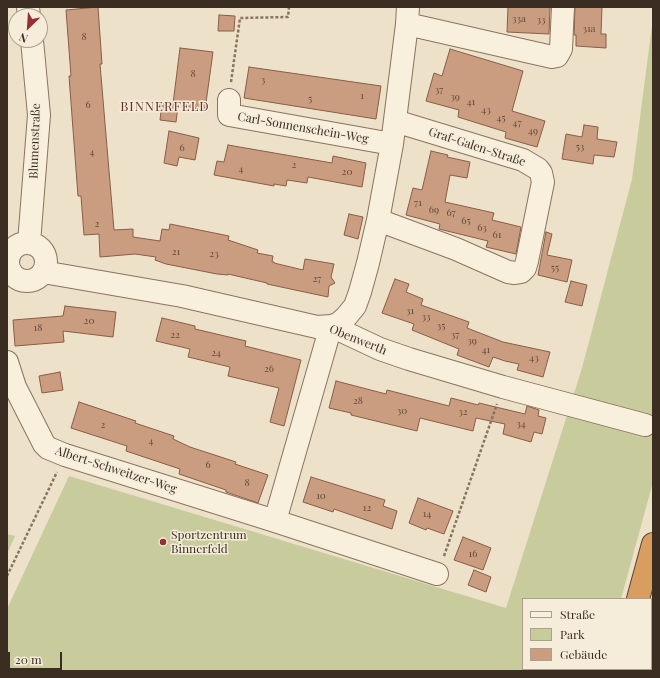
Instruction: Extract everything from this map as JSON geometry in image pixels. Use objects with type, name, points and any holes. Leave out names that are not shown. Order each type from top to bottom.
[{"type":"highway","points":[[638,598],[653,544]]},
{"type":"street","points":[[275,521],[331,326],[338,324],[346,317],[355,306],[360,292],[378,220],[392,144],[407,15],[552,57],[557,56],[561,49],[563,7]]},
{"type":"street","name":"Blumenstraße","points":[[29,243],[39,115],[33,48]]},
{"type":"street","name":"Carl-Sonnenschein-Weg","points":[[229,100],[229,115],[392,144]]},
{"type":"street","name":"Graf-Galen-Straße","points":[[378,220],[456,249],[500,269],[515,273],[521,272],[525,268],[527,262],[542,182],[541,173],[538,169],[524,160],[395,121]]},
{"type":"street","points":[[22,243],[36,245],[42,250],[46,257],[44,272],[34,280],[28,281],[10,276],[8,260],[10,253],[15,247],[22,243]]},
{"type":"street","name":"Obenwerth","points":[[44,272],[182,296],[317,327],[331,326],[380,349],[410,359],[503,387],[644,425]]},
{"type":"street","name":"Albert-Schweitzer-Weg","points":[[7,362],[15,387],[44,444],[48,448],[65,455],[437,574]]},
{"type":"path","points":[[229,100],[240,18],[288,17],[289,7]]},
{"type":"path","points":[[437,574],[503,387]]},
{"type":"path","points":[[7,576],[65,455]]},
{"type":"green space","name":"Sportzentrum Binnerfeld","points":[[653,18],[653,482],[621,598],[522,598],[522,670],[601,671],[7,671],[7,609],[69,476],[506,608],[582,368],[632,179]]},
{"type":"green space","points":[[7,534],[15,536],[7,554]]},
{"type":"building","points":[[98,7],[102,64],[100,64],[114,230],[133,229],[133,237],[160,241],[162,229],[169,230],[170,224],[229,236],[228,240],[258,250],[257,253],[273,256],[272,262],[274,263],[303,270],[305,259],[334,264],[331,277],[335,283],[329,286],[328,297],[228,274],[217,274],[166,264],[155,260],[156,257],[135,254],[100,257],[99,234],[84,235],[81,196],[78,196],[69,76],[71,76],[66,10]]},
{"type":"building","points":[[508,7],[550,7],[549,34],[507,32]]},
{"type":"building","points":[[575,7],[602,7],[601,34],[606,34],[606,48],[576,46],[576,35],[574,35]]},
{"type":"building","points":[[219,15],[235,16],[234,31],[218,31]]},
{"type":"building","points":[[180,48],[213,52],[205,110],[173,104]]},
{"type":"building","points":[[450,49],[523,71],[512,111],[545,121],[537,147],[505,138],[506,132],[458,117],[459,110],[426,101],[434,73],[442,76]]},
{"type":"building","points":[[249,67],[381,86],[376,119],[244,98]]},
{"type":"building","points":[[162,103],[178,106],[176,122],[160,120]]},
{"type":"building","points":[[584,125],[598,127],[597,139],[617,142],[614,157],[594,155],[593,164],[562,159],[566,134],[582,137]]},
{"type":"building","points":[[169,131],[199,138],[195,160],[179,157],[177,166],[164,163]]},
{"type":"building","points":[[228,145],[332,163],[333,156],[366,163],[362,187],[308,177],[307,183],[287,180],[286,186],[274,184],[274,186],[214,175],[217,161],[224,162]]},
{"type":"building","points":[[431,151],[448,155],[447,157],[470,162],[467,178],[450,175],[445,202],[494,213],[492,220],[521,227],[516,254],[486,247],[488,241],[439,229],[440,224],[406,215],[413,188],[422,190]]},
{"type":"building","points":[[349,214],[363,217],[358,239],[344,235]]},
{"type":"building","points":[[546,232],[552,234],[547,255],[572,260],[567,282],[538,275]]},
{"type":"building","points":[[395,279],[409,284],[406,292],[423,299],[421,305],[469,322],[467,328],[503,342],[550,352],[543,377],[517,370],[519,364],[493,357],[489,367],[457,355],[459,349],[412,330],[414,324],[382,313]]},
{"type":"building","points":[[571,281],[587,285],[582,306],[565,302]]},
{"type":"building","points":[[65,306],[116,312],[113,337],[63,331],[64,342],[15,346],[13,320],[63,316]]},
{"type":"building","points":[[162,318],[195,326],[195,329],[246,341],[245,346],[301,360],[284,426],[270,422],[279,388],[228,376],[230,367],[188,357],[190,349],[156,341]]},
{"type":"building","points":[[60,372],[63,390],[42,393],[39,376]]},
{"type":"building","points":[[336,381],[386,394],[387,390],[449,406],[451,398],[525,414],[527,406],[539,410],[538,416],[546,418],[542,434],[534,432],[531,442],[503,434],[505,424],[476,418],[473,431],[420,418],[417,431],[351,415],[351,413],[329,408]]},
{"type":"building","points":[[79,402],[136,421],[135,423],[174,436],[173,439],[190,447],[236,462],[235,464],[268,475],[258,503],[179,474],[180,469],[126,451],[127,446],[71,428]]},
{"type":"building","points":[[311,477],[385,500],[383,506],[397,511],[392,529],[334,509],[333,512],[303,502]]},
{"type":"building","points":[[418,498],[453,511],[444,534],[427,528],[426,530],[409,523]]},
{"type":"building","points":[[463,537],[491,548],[483,570],[454,560]]},
{"type":"building","points":[[474,570],[491,577],[486,592],[468,585]]},
{"type":"place","name":"Sportzentrum Binnerfeld","points":[[163,542]]},
{"type":"district","name":"BINNERFELD","points":[[165,107]]}]
